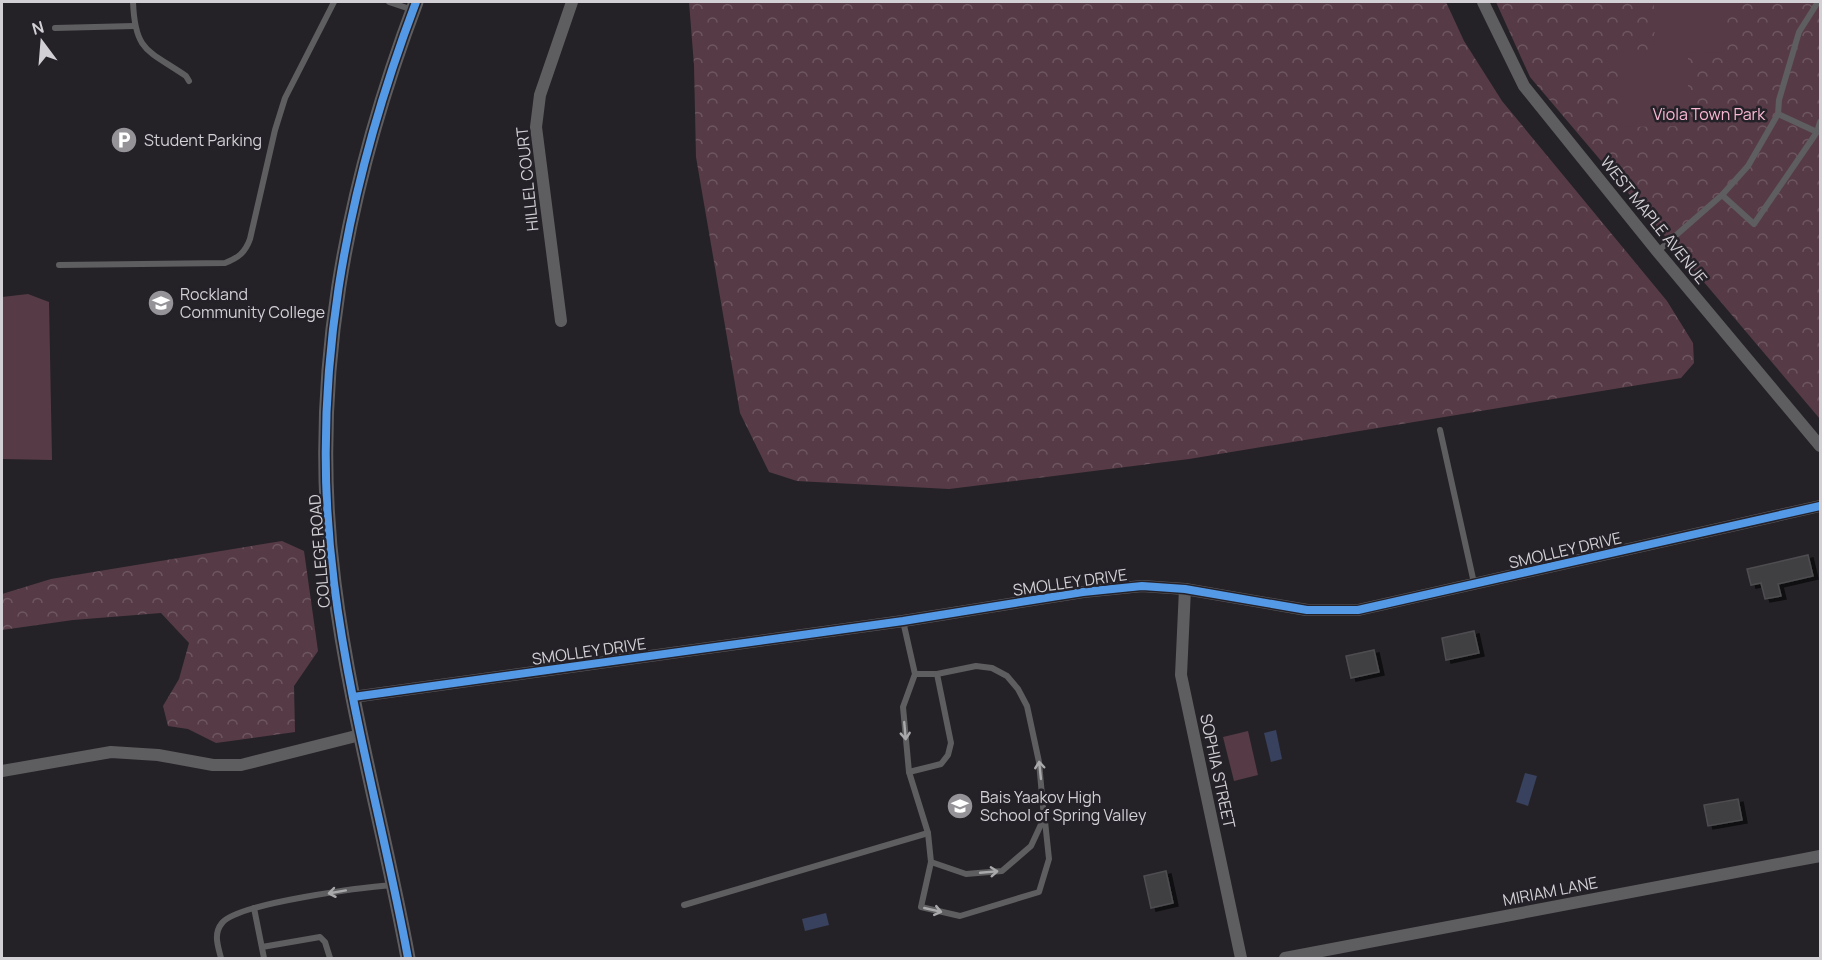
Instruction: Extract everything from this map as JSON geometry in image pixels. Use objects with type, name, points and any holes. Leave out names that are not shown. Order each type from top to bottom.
[{"type":"street","name":"HILLEL COURT","points":[[561,321],[536,127],[540,94],[572,2]]},
{"type":"street","name":"WEST MAPLE AVENUE","points":[[1483,2],[1524,86],[1657,252],[1821,446]]},
{"type":"street","name":"COLLEGE ROAD","points":[[408,958],[395,885],[360,735],[340,625],[330,537],[326,455],[329,375],[339,282],[361,173],[385,91],[415,6]]},
{"type":"street","name":"SMOLLEY DRIVE","points":[[353,697],[903,621],[1083,592],[1142,586],[1185,589],[1307,610],[1358,610],[1821,506]]},
{"type":"street","name":"SOPHIA STREET","points":[[1185,589],[1181,675],[1241,958]]},
{"type":"street","points":[[2,771],[111,752],[158,755],[213,765],[241,765],[360,735]]},
{"type":"street","name":"MIRIAM LANE","points":[[1285,958],[1821,856]]},
{"type":"lane","points":[[133,2],[134,26],[144,47],[186,75],[189,81]]},
{"type":"lane","points":[[59,265],[225,263],[235,260],[242,254],[250,238],[275,130],[285,98],[334,2]]},
{"type":"lane","points":[[389,2],[415,6]]},
{"type":"lane","points":[[1657,252],[1722,195],[1748,166],[1778,114],[1779,100],[1799,32],[1817,2]]},
{"type":"lane","points":[[55,28],[134,26]]},
{"type":"lane","points":[[1778,114],[1817,132]]},
{"type":"lane","points":[[1722,195],[1754,224],[1817,132],[1821,122]]},
{"type":"lane","points":[[1440,430],[1474,584]]},
{"type":"lane","points":[[903,621],[915,674],[903,707],[909,772],[928,833],[931,862],[921,907],[960,916],[1040,892],[1050,860],[1037,751],[1028,706],[1007,676],[992,668],[976,666],[937,674],[915,674]]},
{"type":"lane","points":[[909,772],[941,764],[948,755],[951,743],[937,674]]},
{"type":"lane","points":[[931,862],[966,874],[1002,871],[1031,846],[1044,818]]},
{"type":"lane","points":[[684,905],[928,833]]},
{"type":"lane","points":[[221,958],[216,940],[221,923],[234,914],[254,908],[367,887],[395,885]]},
{"type":"lane","points":[[254,908],[264,958]]},
{"type":"lane","points":[[262,947],[320,937],[325,942],[330,958]]},
{"type":"green space","points":[[689,2],[1446,2],[1464,41],[1502,101],[1667,301],[1693,343],[1694,363],[1681,378],[1189,459],[949,489],[797,481],[769,472],[740,413],[696,157],[694,65]]},
{"type":"green space","name":"Viola Town Park","points":[[1496,2],[1820,2],[1820,419],[1530,77]]},
{"type":"green space","points":[[1654,2],[1723,2],[1723,52],[1688,53],[1688,126],[1620,127],[1620,53],[1655,53]]},
{"type":"green space","points":[[28,294],[49,302],[52,460],[2,459],[2,297]]},
{"type":"green space","points":[[282,541],[304,551],[318,651],[294,686],[295,732],[216,743],[188,729],[168,726],[163,706],[179,679],[189,643],[161,613],[73,620],[2,630],[2,594],[51,579]]},
{"type":"green space","points":[[1248,731],[1258,775],[1234,781],[1223,737]]},
{"type":"water","points":[[1276,730],[1282,759],[1271,762],[1264,733]]},
{"type":"water","points":[[1525,773],[1537,776],[1528,806],[1516,802]]},
{"type":"water","points":[[826,913],[829,925],[805,931],[802,919]]},
{"type":"building","points":[[1808,555],[1813,576],[1778,584],[1781,596],[1765,599],[1761,583],[1751,585],[1747,569]]},
{"type":"building","points":[[1474,631],[1479,653],[1446,660],[1442,638]]},
{"type":"building","points":[[1374,650],[1379,672],[1351,678],[1346,656]]},
{"type":"building","points":[[1738,799],[1742,820],[1708,826],[1704,805]]},
{"type":"building","points":[[1166,871],[1173,903],[1151,908],[1144,876]]},
{"type":"cycle path","points":[[408,958],[358,725],[341,630],[327,508],[326,434],[330,360],[339,288],[352,215],[391,73],[416,2]]},
{"type":"cycle path","points":[[353,697],[903,621],[1083,592],[1142,586],[1185,589],[1307,610],[1358,610],[1820,506]]},
{"type":"place","name":"Student Parking","points":[[124,140]]},
{"type":"place","name":"Rockland Community College","points":[[161,303]]},
{"type":"place","name":"Bais Yaakov High School of Spring Valley","points":[[960,806]]}]
